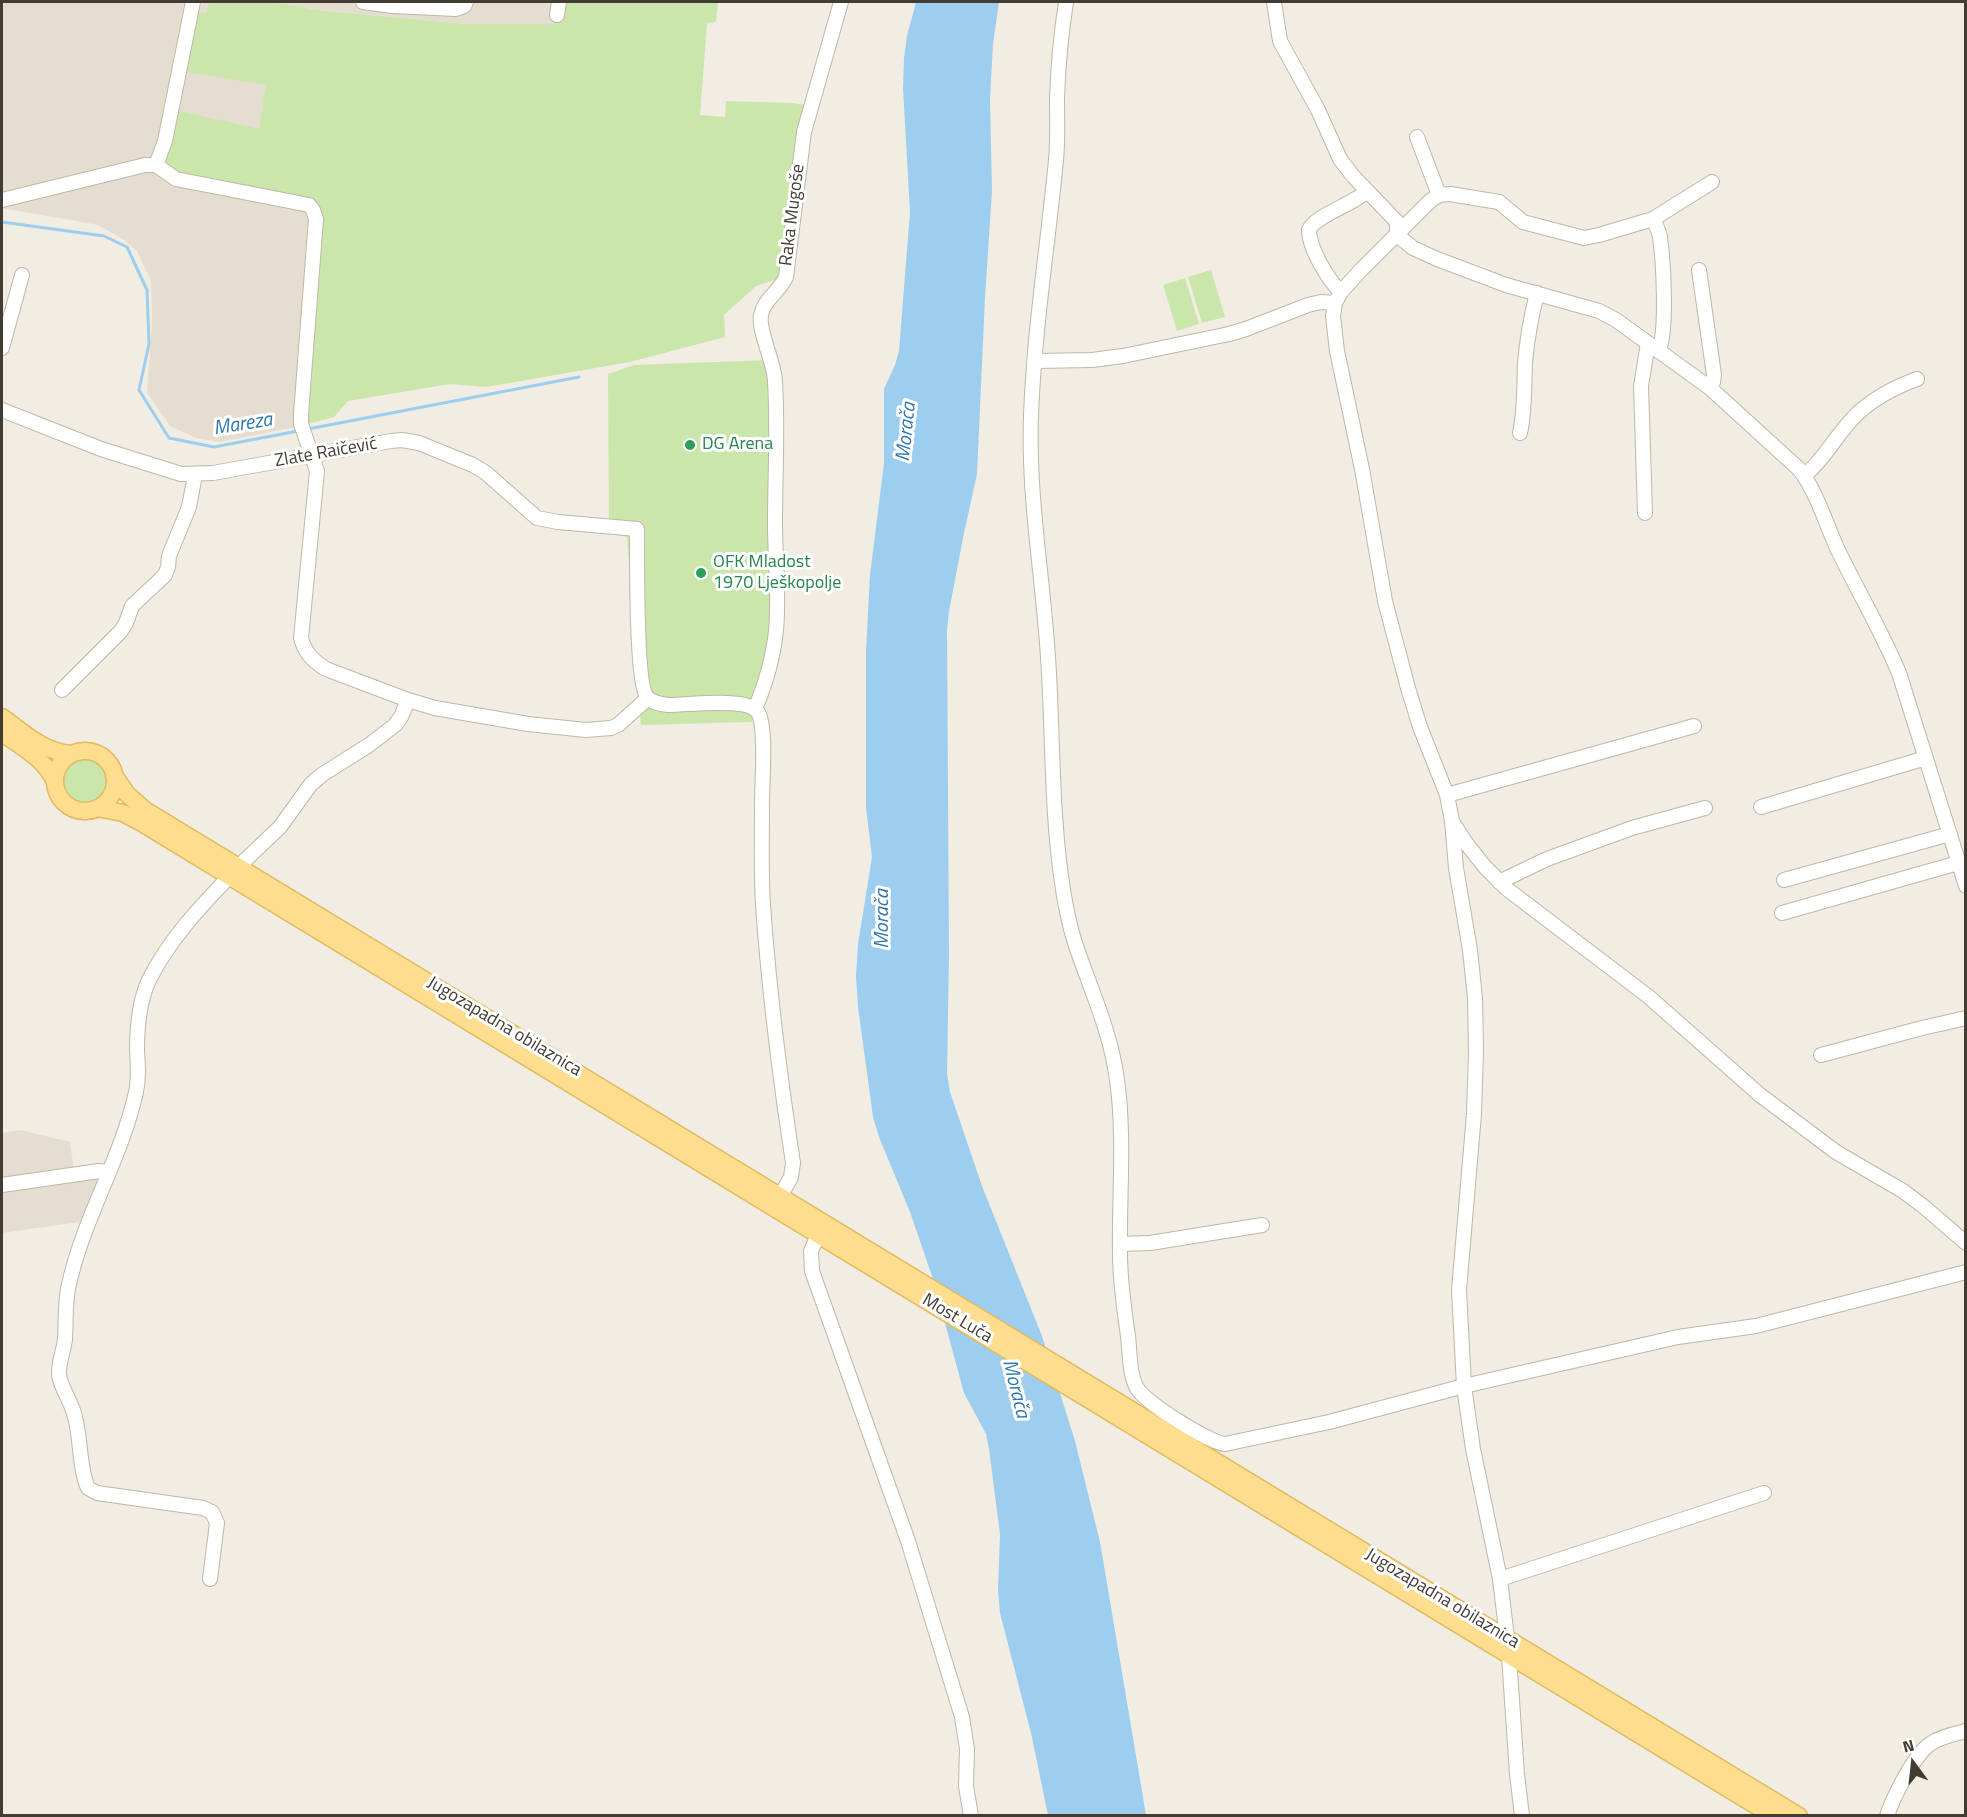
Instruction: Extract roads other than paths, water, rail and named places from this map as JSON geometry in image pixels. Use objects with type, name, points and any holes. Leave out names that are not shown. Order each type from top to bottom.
[{"type":"main road","points":[[2,717],[44,747],[55,752],[71,754],[86,751],[101,755],[112,767],[114,774],[115,785],[112,794],[106,803],[97,808],[84,811],[68,806],[57,792],[55,782],[40,761],[2,733]]},
{"type":"main road","points":[[55,782],[59,766],[71,754]]},
{"type":"main road","name":"Jugozapadna obilaznica","points":[[114,774],[127,794],[145,810],[234,871],[818,1235],[900,1276]]},
{"type":"main road","name":"Jugozapadna obilaznica","points":[[97,808],[123,813],[234,871],[781,1196],[900,1276]]},
{"type":"main road","name":"Most Luča","points":[[900,1276],[1083,1387]]},
{"type":"main road","name":"Jugozapadna obilaznica","points":[[1083,1387],[1508,1638],[1799,1815]]},
{"type":"main road","name":"Jugozapadna obilaznica","points":[[1083,1387],[1509,1656],[1773,1815]]},
{"type":"street","points":[[156,165],[165,141],[193,2]]},
{"type":"street","points":[[363,2],[456,9],[464,6],[466,2]]},
{"type":"street","name":"Raka Mugoše","points":[[755,709],[771,660],[777,612],[775,372],[760,318],[767,302],[783,284],[786,277],[802,140],[841,2]]},
{"type":"street","points":[[1066,2],[1057,97],[1057,155],[1040,289],[1031,412],[1030,476],[1048,657],[1059,865],[1070,926],[1109,1037],[1116,1070],[1120,1101],[1122,1155],[1121,1292],[1135,1386],[1140,1394],[1215,1443],[1225,1444],[1329,1422],[1464,1386],[1678,1337],[1756,1326],[1965,1272]]},
{"type":"street","points":[[1274,2],[1278,30],[1286,54],[1318,110],[1341,159],[1353,176],[1397,222],[1397,235]]},
{"type":"street","points":[[1417,137],[1439,195]]},
{"type":"street","points":[[2,201],[133,166],[156,165],[168,175],[176,178],[304,203],[313,210],[316,219],[303,429],[317,471],[302,638],[304,648],[315,662],[326,669],[435,708],[586,730],[611,728],[648,698],[657,704],[668,705],[739,703],[755,709],[759,714],[763,732],[761,800],[763,904],[773,1007],[793,1163],[791,1177],[781,1196]]},
{"type":"street","points":[[1508,1638],[1500,1579],[1473,1449],[1464,1386],[1459,1290],[1474,1114],[1476,1030],[1473,975],[1447,795],[1420,727],[1385,601],[1362,469],[1337,351],[1333,316],[1338,297],[1360,271],[1430,201],[1439,195],[1449,194],[1499,202],[1523,222],[1578,237],[1599,235],[1653,219],[1712,182]]},
{"type":"street","points":[[1338,297],[1311,242],[1309,230],[1315,222],[1355,201],[1367,191]]},
{"type":"street","points":[[1645,513],[1641,386],[1653,347],[1663,337],[1664,323],[1660,236],[1653,219]]},
{"type":"street","points":[[1397,235],[1421,253],[1506,285],[1599,311],[1624,325],[1710,388],[1790,460],[1804,476],[1838,550],[1889,648],[1899,673],[1965,886]]},
{"type":"street","points":[[1699,270],[1714,375],[1710,388]]},
{"type":"street","points":[[2,348],[22,275]]},
{"type":"street","points":[[1520,433],[1527,342],[1536,293]]},
{"type":"street","points":[[1035,361],[1092,360],[1123,356],[1229,334],[1246,330],[1308,305],[1338,297]]},
{"type":"street","points":[[1804,476],[1856,415],[1897,387],[1917,379]]},
{"type":"street","name":"Zlate Raičević","points":[[2,410],[101,449],[181,474],[213,473],[391,441],[409,441],[473,465],[537,518],[637,529],[642,684],[648,698]]},
{"type":"street","points":[[62,690],[121,631],[132,606],[165,575],[169,556],[189,507],[195,475]]},
{"type":"street","points":[[210,1579],[217,1523],[213,1512],[203,1508],[97,1493],[90,1490],[85,1481],[75,1415],[60,1381],[59,1370],[70,1280],[81,1244],[121,1143],[137,1090],[138,1034],[144,993],[149,980],[173,940],[197,909],[280,827],[311,784],[395,725],[408,700]]},
{"type":"street","points":[[1447,795],[1694,726]]},
{"type":"street","points":[[1761,807],[1926,758]]},
{"type":"street","points":[[1498,882],[1558,855],[1632,828],[1705,808]]},
{"type":"street","points":[[1452,821],[1498,882],[1649,997],[1760,1095],[1836,1152],[1910,1196],[1965,1243]]},
{"type":"street","points":[[1784,880],[1950,834]]},
{"type":"street","points":[[1782,913],[1958,863]]},
{"type":"street","points":[[1821,1054],[1965,1018]]},
{"type":"street","points":[[2,1185],[99,1171],[109,1172]]},
{"type":"street","points":[[1120,1244],[1262,1226]]},
{"type":"street","points":[[818,1235],[811,1251],[812,1271],[908,1541],[962,1717],[968,1749],[966,1786],[971,1815]]},
{"type":"street","points":[[1500,1579],[1764,1493]]},
{"type":"street","points":[[1509,1656],[1522,1815]]},
{"type":"street","points":[[1878,1815],[1889,1809],[1923,1750],[1936,1740],[1965,1731]]},
{"type":"water","name":"Morača","points":[[916,2],[999,2],[993,44],[990,99],[992,191],[977,474],[947,630],[949,954],[947,1074],[950,1092],[982,1186],[1042,1336],[1075,1441],[1100,1542],[1146,1815],[1048,1815],[1031,1733],[1000,1613],[998,1590],[1000,1534],[986,1434],[964,1393],[933,1279],[873,1117],[858,1007],[856,976],[858,944],[872,857],[866,808],[866,651],[870,575],[884,463],[884,389],[899,351],[910,212],[903,88],[904,58]]},
{"type":"waterway","name":"Mareza","points":[[2,222],[104,236],[127,247],[147,290],[149,344],[139,390],[169,438],[214,447],[298,431]]},
{"type":"waterway","name":"Mareza","points":[[308,429],[579,377]]},
{"type":"place","name":"DG Arena","points":[[690,445]]},
{"type":"place","name":"OFK Mladost 1970 Lješkopolje","points":[[701,573]]}]
